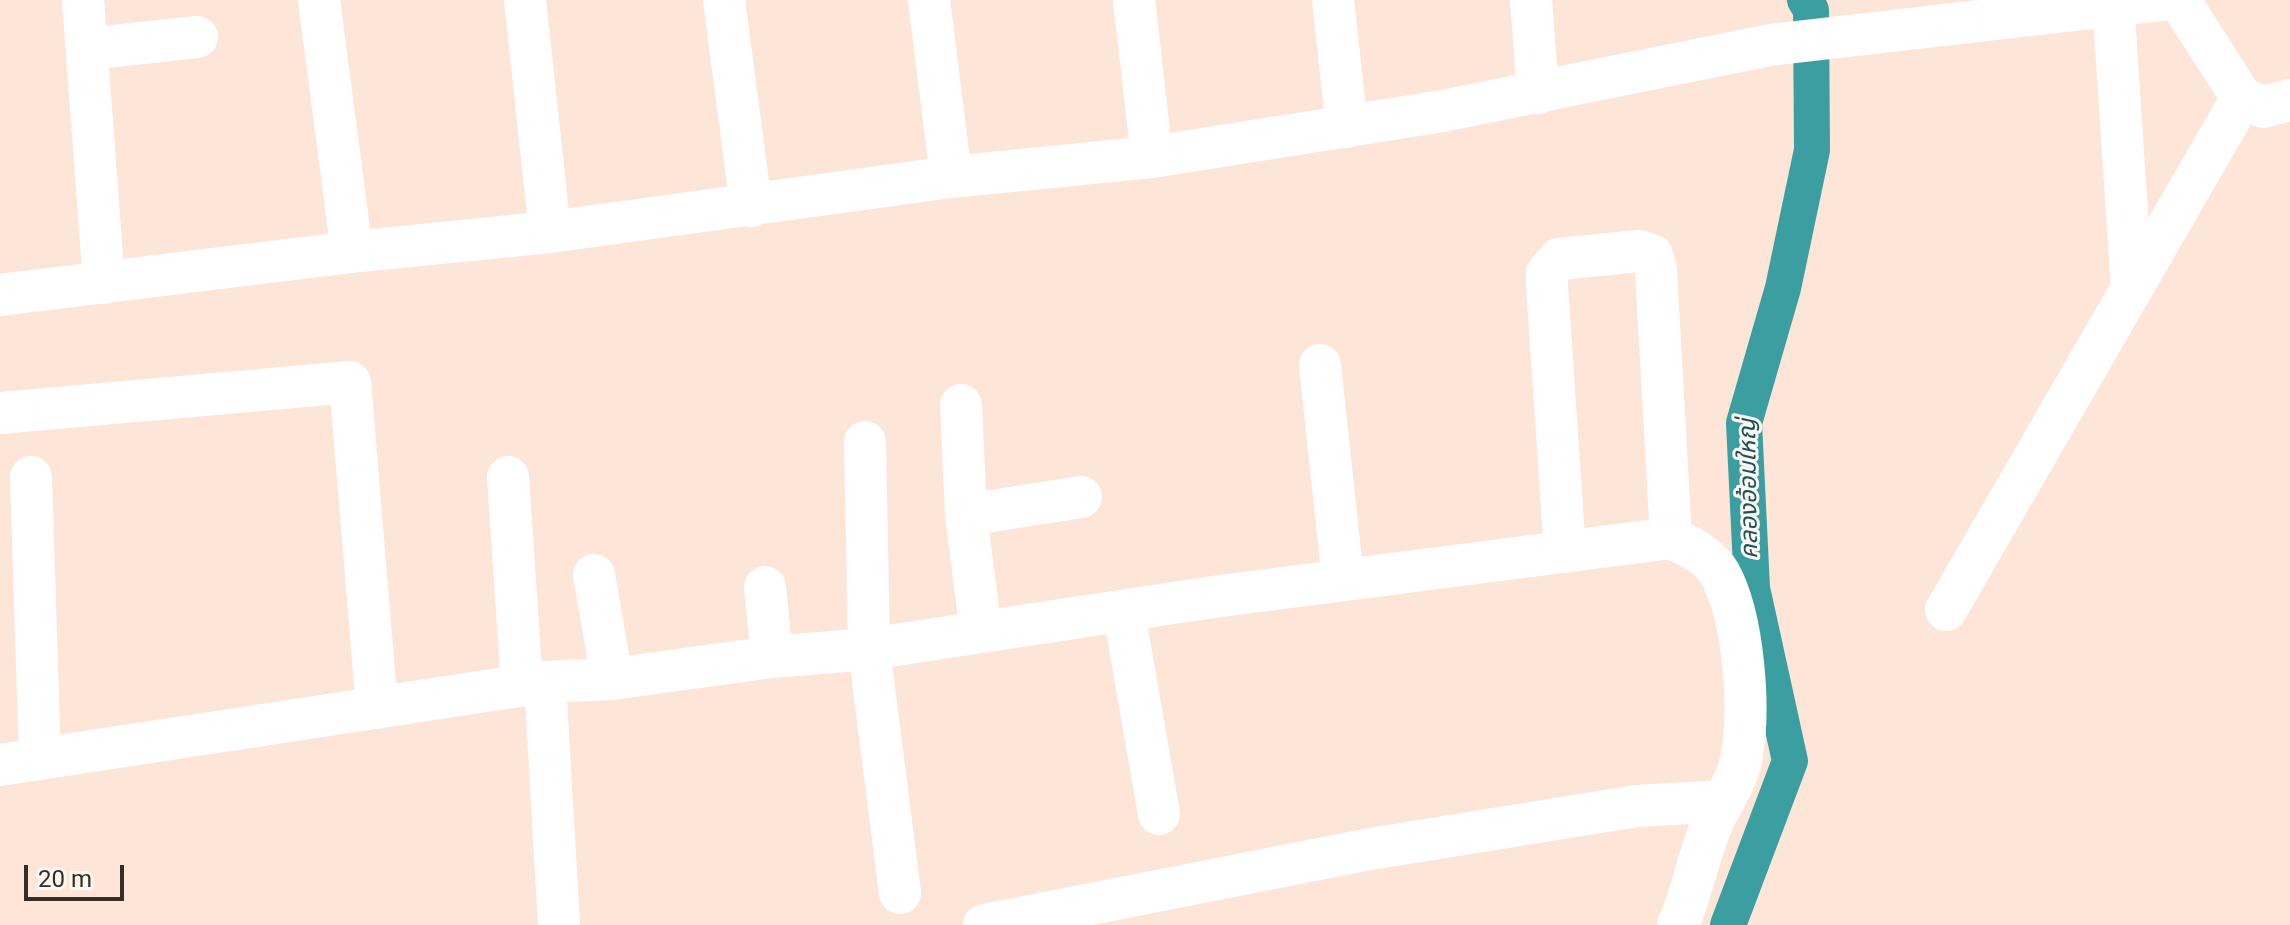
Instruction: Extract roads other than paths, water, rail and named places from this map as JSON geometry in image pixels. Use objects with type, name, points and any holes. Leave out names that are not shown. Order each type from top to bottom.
[{"type":"street","points":[[83,0],[104,283]]},
{"type":"street","points":[[319,0],[352,252]]},
{"type":"street","points":[[525,0],[550,232]]},
{"type":"street","points":[[724,0],[751,206]]},
{"type":"street","points":[[929,0],[951,177]]},
{"type":"street","points":[[1134,0],[1152,157]]},
{"type":"street","points":[[1333,0],[1347,127]]},
{"type":"street","points":[[1531,0],[1538,93]]},
{"type":"street","points":[[0,295],[352,252],[550,232],[951,177],[1152,157],[1538,93],[1770,45],[2062,7],[2162,0]]},
{"type":"street","points":[[2179,0],[2242,98],[2263,107],[2290,100]]},
{"type":"street","points":[[2113,4],[2132,289]]},
{"type":"street","points":[[87,49],[197,37]]},
{"type":"street","points":[[1946,610],[2242,98]]},
{"type":"street","points":[[1565,552],[1547,286],[1547,273],[1559,259],[1639,251],[1652,255],[1656,270],[1671,538]]},
{"type":"street","points":[[1320,365],[1343,580]]},
{"type":"street","points":[[0,413],[350,382],[377,708]]},
{"type":"street","points":[[961,405],[966,515],[981,632]]},
{"type":"street","points":[[865,442],[869,649],[900,893]]},
{"type":"street","points":[[31,477],[40,759]]},
{"type":"street","points":[[508,477],[559,925]]},
{"type":"street","points":[[966,515],[1081,497]]},
{"type":"street","points":[[0,765],[533,684],[612,679],[772,657],[869,649],[1343,580],[1671,538],[1695,550],[1719,572],[1736,628],[1744,723],[1741,760],[1711,827],[1678,925]]},
{"type":"street","points":[[594,575],[612,679]]},
{"type":"street","points":[[765,587],[772,657]]},
{"type":"street","points":[[1124,613],[1159,814]]},
{"type":"street","points":[[984,925],[1370,849],[1637,806],[1724,801]]},
{"type":"waterway","name":"คลองอ้อมใหญ่","points":[[1728,925],[1790,761],[1752,588],[1744,423],[1783,288],[1812,150],[1811,10],[1805,0]]}]
